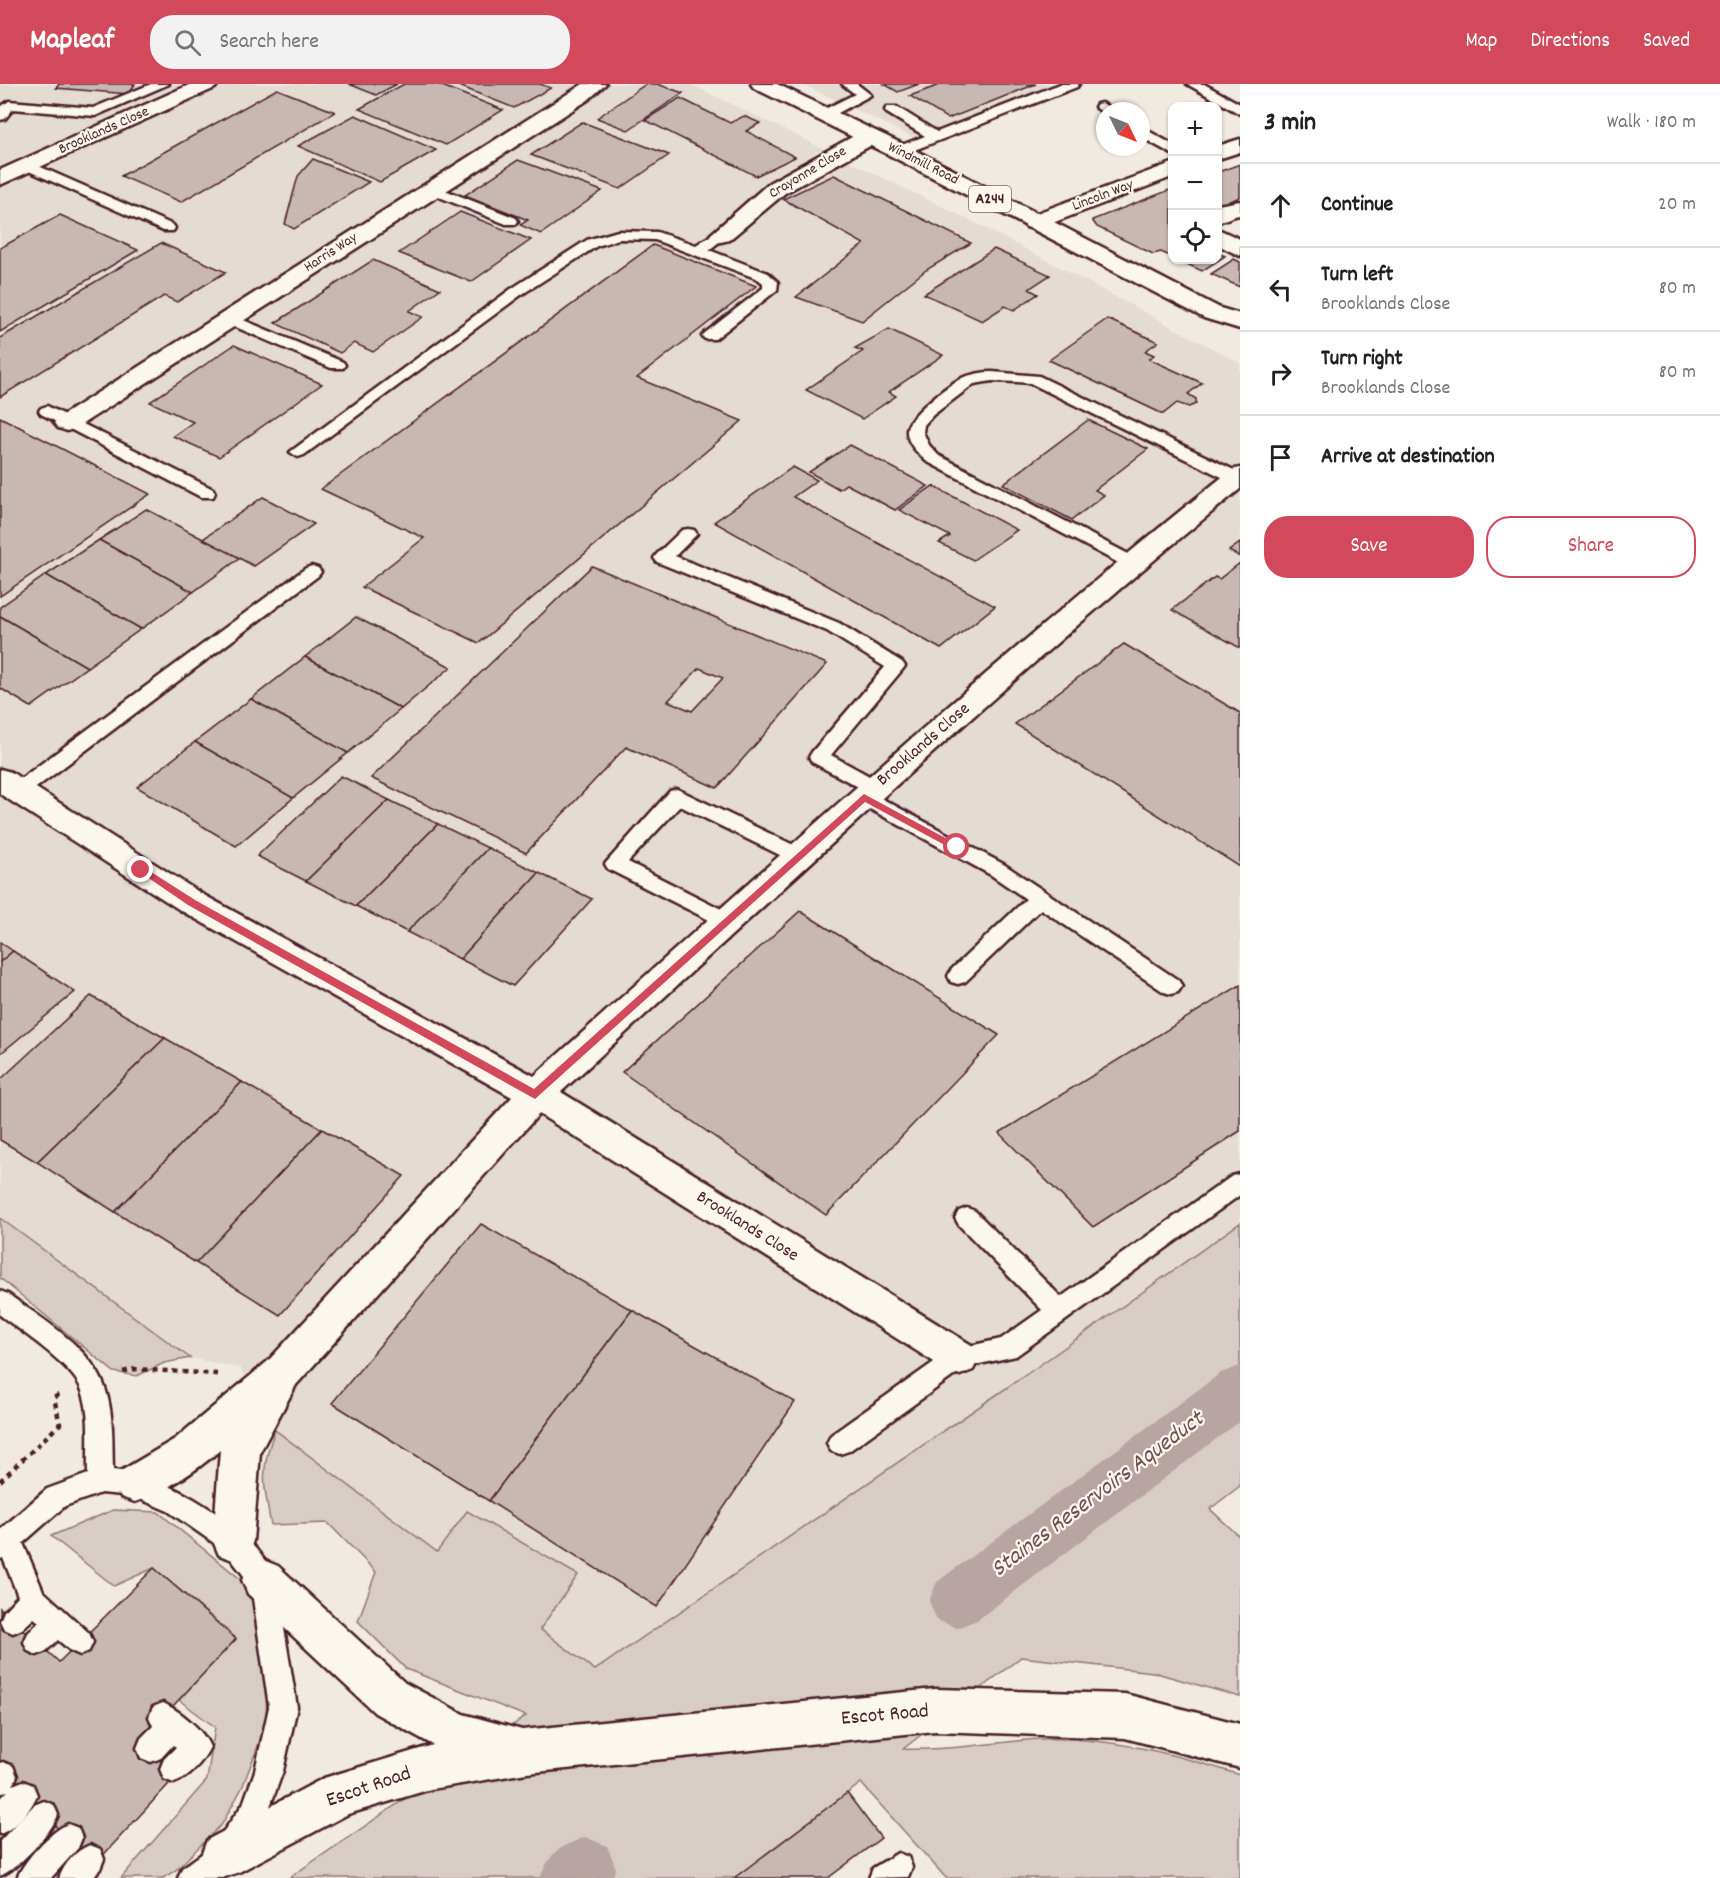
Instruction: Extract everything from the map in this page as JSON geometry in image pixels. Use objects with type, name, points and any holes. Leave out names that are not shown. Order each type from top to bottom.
[{"type":"street","name":"Brooklands Close","points":[[0,178],[208,84]]},
{"type":"street","name":"Harris Way","points":[[67,423],[581,96],[596,84]]},
{"type":"street","name":"Windmill Road","points":[[768,85],[1212,314],[1240,322]]},
{"type":"street","name":"Crayonne Close","points":[[721,236],[777,188],[869,137]]},
{"type":"street","points":[[1222,152],[1240,145]]},
{"type":"street","name":"Lincoln Way","points":[[1034,222],[1168,172]]},
{"type":"street","points":[[1222,211],[1240,208]]},
{"type":"street","points":[[1222,238],[1240,249]]},
{"type":"street","name":"Windmill Road","points":[[1212,314],[1234,338],[1240,341]]},
{"type":"street","name":"Brooklands Close","points":[[282,1373],[535,1095],[870,792],[1132,563],[1239,477]]},
{"type":"street","name":"Brooklands Close","points":[[9,785],[191,902],[508,1077],[960,1358]]},
{"type":"street","points":[[118,1483],[189,1452],[282,1373]]},
{"type":"street","points":[[233,1541],[240,1450],[282,1373]]},
{"type":"street","name":"Escot Road","points":[[263,1580],[390,1698],[457,1734],[526,1751]]},
{"type":"street","name":"Escot Road","points":[[208,1867],[340,1794],[431,1767],[526,1751],[934,1710],[1125,1716],[1240,1746]]},
{"type":"lane","points":[[0,116],[9,105],[95,112],[162,84]]},
{"type":"lane","points":[[824,115],[864,94],[849,84]]},
{"type":"lane","points":[[899,151],[1072,84]]},
{"type":"lane","points":[[1194,84],[1240,110]]},
{"type":"lane","points":[[892,110],[936,137]]},
{"type":"lane","points":[[1150,136],[1168,147]]},
{"type":"lane","points":[[27,165],[168,228]]},
{"type":"lane","points":[[432,189],[511,221]]},
{"type":"lane","points":[[298,452],[516,292],[592,243],[618,235],[657,236],[763,276],[771,282],[770,290],[710,336]]},
{"type":"lane","points":[[698,251],[721,236]]},
{"type":"lane","points":[[229,319],[337,365]]},
{"type":"lane","points":[[1132,563],[932,458],[920,447],[915,431],[919,416],[968,381],[1001,377],[1033,379],[1239,477]]},
{"type":"lane","points":[[47,411],[207,493]]},
{"type":"lane","points":[[688,534],[663,558],[833,627],[896,666],[819,757],[870,792],[1040,897],[1171,986]]},
{"type":"lane","points":[[9,785],[312,572]]},
{"type":"lane","points":[[728,921],[615,864],[677,796],[800,856]]},
{"type":"lane","points":[[958,976],[1040,897]]},
{"type":"lane","points":[[840,1443],[960,1358],[1007,1347],[1240,1183]]},
{"type":"lane","points":[[967,1218],[1059,1311]]},
{"type":"lane","points":[[0,1301],[60,1349],[89,1379],[118,1483]]},
{"type":"lane","points":[[80,1642],[33,1600],[4,1543],[56,1497],[118,1483],[177,1503],[233,1541],[263,1580],[283,1707],[269,1771],[254,1813],[208,1867]]},
{"type":"lane","points":[[13,1620],[33,1600]]},
{"type":"lane","points":[[37,1642],[58,1622]]},
{"type":"lane","points":[[151,1748],[168,1721],[196,1747],[174,1769]]},
{"type":"lane","points":[[0,1820],[9,1784]]},
{"type":"lane","points":[[0,1862],[44,1815]]},
{"type":"lane","points":[[31,1878],[68,1838]]},
{"type":"shaded area","points":[[0,84],[690,84],[980,225],[1240,363],[1240,1223],[1037,1367],[595,1670],[540,1629],[578,1575],[437,1552],[275,1430],[240,1368],[190,1358],[0,1218]]},
{"type":"shaded area","points":[[802,84],[1086,84],[931,146]]},
{"type":"shaded area","points":[[0,1218],[190,1358],[164,1363],[137,1376],[114,1372],[0,1278]]},
{"type":"shaded area","points":[[1240,1223],[1240,1486],[1210,1509],[1240,1537],[1240,1697],[1153,1672],[1021,1657],[903,1749],[954,1748],[1039,1739],[1090,1740],[1141,1748],[1240,1775],[1240,1878],[946,1878],[861,1783],[737,1878],[289,1878],[526,1716],[406,1669],[358,1621],[376,1572],[328,1523],[271,1525],[264,1477],[267,1456],[275,1430],[437,1552],[467,1511],[578,1575],[540,1629],[595,1670],[1037,1367]]},
{"type":"shaded area","points":[[113,1510],[158,1512],[249,1586],[268,1655],[266,1725],[242,1788],[222,1824],[176,1870],[163,1878],[121,1878],[207,1780],[215,1727],[179,1700],[236,1638],[154,1568],[114,1586],[51,1536]]},
{"type":"building","points":[[59,84],[135,84],[129,94],[56,88]]},
{"type":"building","points":[[349,84],[397,84],[376,95]]},
{"type":"building","points":[[404,84],[437,84],[503,110],[446,145],[359,109]]},
{"type":"building","points":[[454,84],[540,84],[551,88],[514,108]]},
{"type":"building","points":[[646,84],[657,84],[683,93],[628,130],[597,118]]},
{"type":"building","points":[[884,84],[919,84],[898,92]]},
{"type":"building","points":[[942,84],[1036,84],[948,119],[910,96]]},
{"type":"building","points":[[277,89],[335,112],[181,202],[121,176]]},
{"type":"building","points":[[680,98],[730,123],[744,116],[760,123],[746,131],[795,157],[756,176],[645,120]]},
{"type":"building","points":[[355,115],[436,150],[380,182],[298,146]]},
{"type":"building","points":[[582,122],[669,155],[620,189],[531,155]]},
{"type":"building","points":[[313,159],[369,182],[294,229],[285,224],[298,176]]},
{"type":"building","points":[[518,160],[602,191],[541,234],[520,225],[528,220],[465,195]]},
{"type":"building","points":[[1240,164],[1240,197],[1222,204],[1222,171]]},
{"type":"building","points":[[834,175],[971,243],[926,270],[862,321],[796,297],[864,244],[783,199]]},
{"type":"building","points":[[1168,191],[1168,255],[1161,252],[1153,254],[1097,227],[1092,220]]},
{"type":"building","points":[[460,212],[531,240],[471,282],[399,253]]},
{"type":"building","points":[[60,215],[138,250],[0,332],[0,248]]},
{"type":"building","points":[[161,243],[226,272],[177,302],[164,296],[0,397],[0,338]]},
{"type":"building","points":[[653,245],[756,286],[637,378],[742,421],[479,643],[362,587],[424,538],[321,489]]},
{"type":"building","points":[[994,249],[1050,275],[1029,289],[1038,294],[1014,310],[1005,306],[982,321],[924,294]]},
{"type":"building","points":[[1234,259],[1240,262],[1240,287],[1211,274]]},
{"type":"building","points":[[373,260],[440,289],[409,311],[423,317],[373,352],[354,343],[340,353],[275,323]]},
{"type":"building","points":[[1187,264],[1213,264],[1202,271]]},
{"type":"building","points":[[1107,319],[1158,342],[1145,351],[1154,355],[1149,359],[1202,383],[1188,394],[1196,399],[1196,404],[1189,407],[1177,403],[1163,414],[1049,360]]},
{"type":"building","points":[[889,329],[943,355],[889,392],[896,396],[862,419],[806,390],[863,351],[855,348]]},
{"type":"building","points":[[234,345],[322,384],[219,457],[173,436],[193,422],[150,402]]},
{"type":"building","points":[[0,417],[150,494],[0,596]]},
{"type":"building","points":[[1088,420],[1148,449],[1095,490],[1104,495],[1072,520],[1003,484]]},
{"type":"building","points":[[850,445],[928,486],[895,510],[846,484],[839,489],[809,472]]},
{"type":"building","points":[[793,467],[817,480],[793,497],[995,606],[941,649],[714,522]]},
{"type":"building","points":[[933,486],[1017,530],[973,560],[939,543],[950,536],[899,510]]},
{"type":"building","points":[[263,497],[314,524],[254,566],[203,539]]},
{"type":"building","points":[[146,509],[240,558],[193,592],[99,540]]},
{"type":"building","points":[[99,540],[193,592],[141,629],[46,575]]},
{"type":"building","points":[[1240,543],[1240,557],[1229,551]]},
{"type":"building","points":[[1240,563],[1240,648],[1172,610],[1215,577],[1219,579]]},
{"type":"building","points":[[592,566],[827,664],[717,788],[626,747],[526,853],[371,778]],"holes":[[[699,668],[723,678],[692,711],[668,701]]]},
{"type":"building","points":[[46,575],[141,629],[87,667],[0,616],[0,607]]},
{"type":"building","points":[[0,616],[87,667],[31,707],[0,688]]},
{"type":"building","points":[[356,617],[451,667],[401,709],[305,657]]},
{"type":"building","points":[[1124,644],[1240,713],[1240,867],[1015,724]]},
{"type":"building","points":[[305,657],[401,709],[348,753],[251,699]]},
{"type":"building","points":[[251,699],[348,753],[293,798],[195,742]]},
{"type":"building","points":[[195,742],[293,798],[236,846],[137,787]]},
{"type":"building","points":[[341,776],[389,800],[306,881],[257,856]]},
{"type":"building","points":[[389,800],[438,824],[356,906],[306,881]]},
{"type":"building","points":[[438,824],[488,848],[407,932],[356,906]]},
{"type":"building","points":[[488,848],[539,873],[460,959],[407,932]]},
{"type":"building","points":[[539,873],[592,899],[513,986],[460,959]]},
{"type":"building","points":[[800,911],[999,1035],[826,1215],[622,1072]]},
{"type":"building","points":[[0,942],[13,951],[0,962]]},
{"type":"building","points":[[13,951],[75,992],[0,1054],[0,962]]},
{"type":"building","points":[[1240,985],[1240,1131],[1093,1227],[999,1133]]},
{"type":"building","points":[[91,996],[165,1038],[37,1162],[0,1140],[0,1080]]},
{"type":"building","points":[[165,1038],[242,1082],[115,1212],[37,1162]]},
{"type":"building","points":[[242,1082],[322,1129],[196,1263],[115,1212]]},
{"type":"building","points":[[322,1129],[404,1176],[280,1315],[196,1263]]},
{"type":"building","points":[[481,1224],[632,1310],[489,1501],[332,1403]]},
{"type":"building","points":[[632,1310],[795,1402],[657,1607],[489,1501]]},
{"type":"building","points":[[154,1568],[236,1639],[142,1739],[179,1773],[95,1864],[0,1773],[0,1608],[59,1662]]},
{"type":"building","points":[[847,1793],[881,1838],[828,1878],[734,1878]]},
{"type":"waterway","name":"Staines Reservoirs Aqueduct","points":[[957,1601],[1240,1390]]},
{"type":"waterway","name":"Staines Reservoirs Aqueduct","points":[[571,1878],[585,1868]]},
{"type":"route","points":[[141,870],[191,902],[508,1077],[535,1095],[864,797],[957,847]]}]
